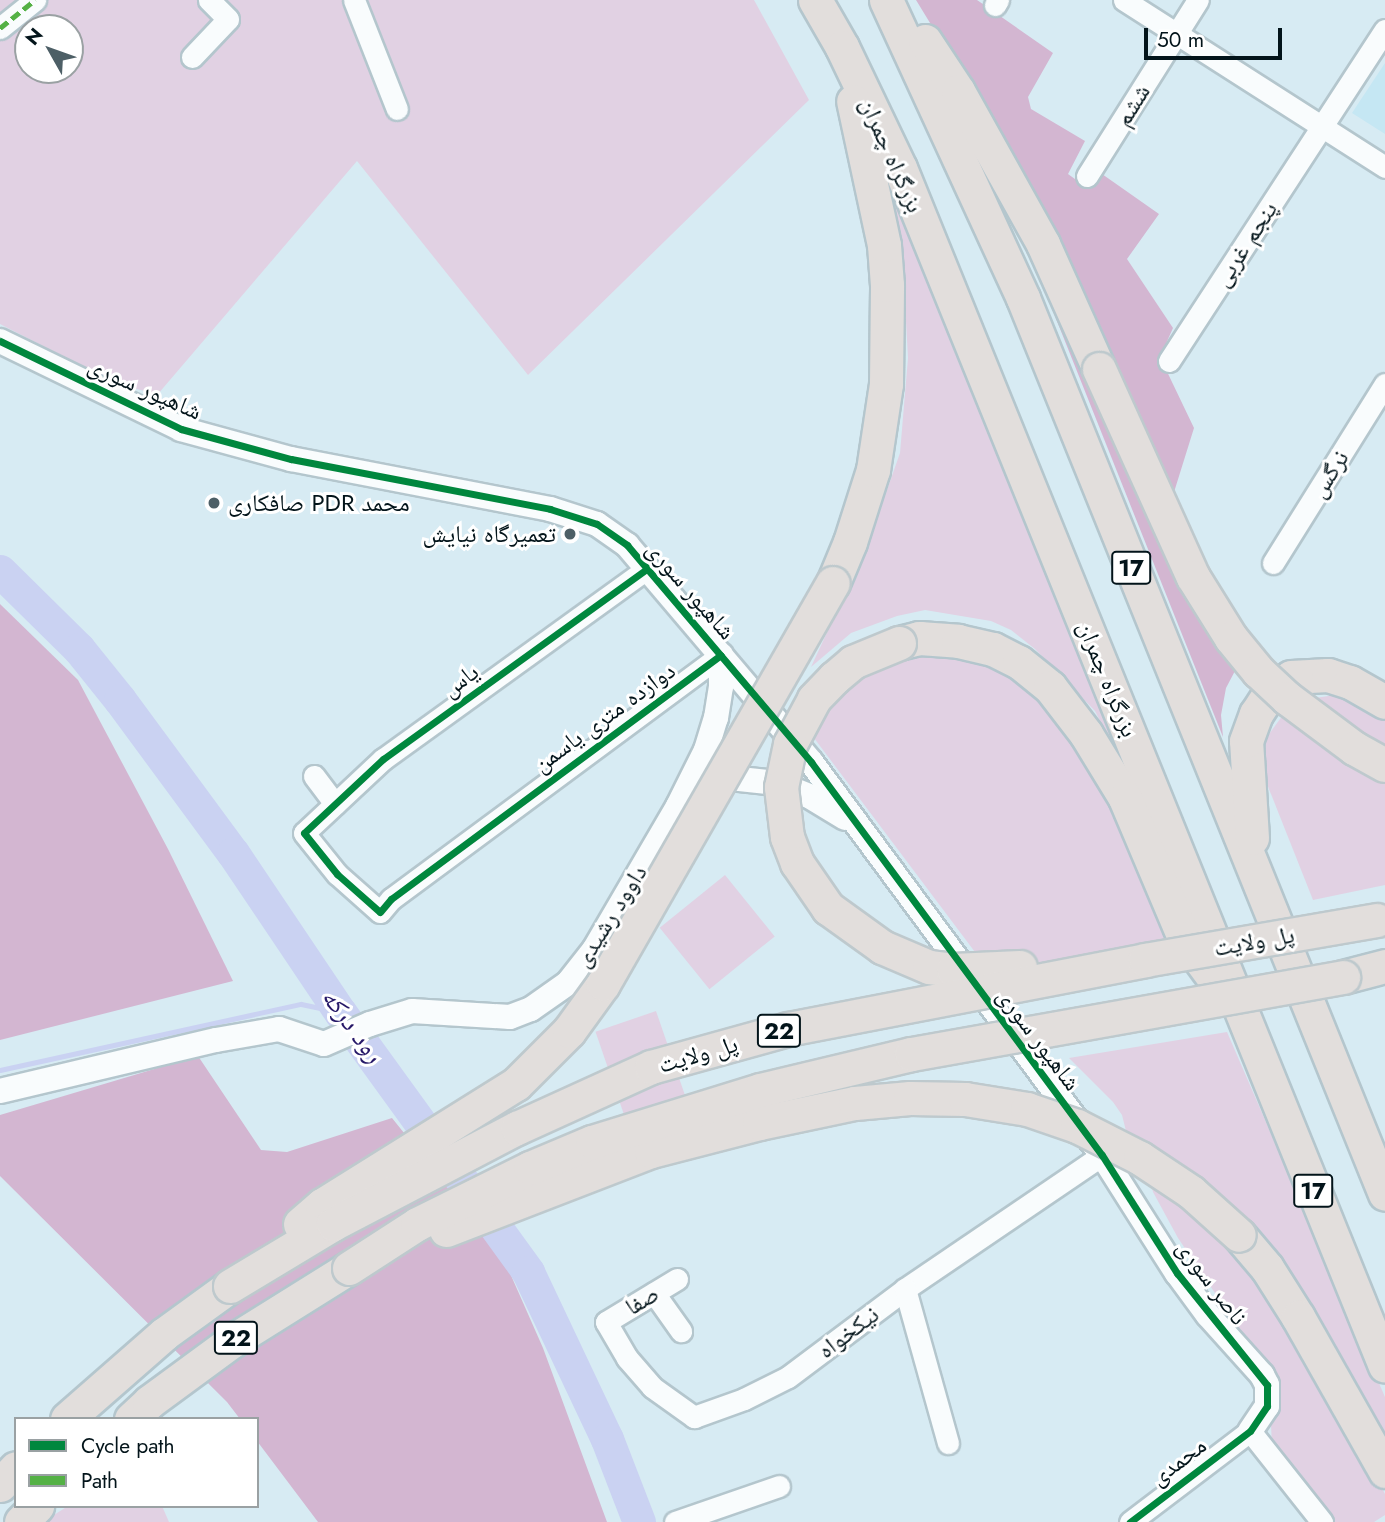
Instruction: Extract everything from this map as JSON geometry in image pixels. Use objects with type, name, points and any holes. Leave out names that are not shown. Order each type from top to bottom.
[{"type":"highway","name":"بزرگراه چمران","points":[[815,0],[842,47],[900,168],[991,387],[1385,1366]]},
{"type":"highway","points":[[886,0],[930,47],[1043,244],[1193,577],[1231,638],[1258,671],[1287,698],[1353,748],[1385,765]]},
{"type":"highway","name":"17","points":[[886,0],[1023,299],[1385,1194]]},
{"type":"highway","points":[[230,1286],[322,1205],[516,1084],[569,1031],[609,974],[832,583],[850,542],[873,470],[886,384],[887,285],[884,245],[842,47]]},
{"type":"highway","points":[[1145,960],[953,970],[929,967],[882,947],[828,908],[797,863],[787,836],[781,787],[790,744],[814,699],[853,662],[899,643],[919,638],[958,641],[993,649],[1020,662],[1050,687],[1086,734],[1125,798],[1184,938],[1242,1016]]},
{"type":"highway","points":[[1255,875],[1246,741],[1256,714],[1270,691],[1291,677],[1328,675],[1350,682],[1385,702]]},
{"type":"highway","name":"پل ولایت","points":[[230,1286],[333,1224],[517,1128],[651,1066],[788,1029],[1145,960],[1307,932],[1382,914]]},
{"type":"highway","name":"22","points":[[134,1417],[232,1341],[417,1224],[530,1168],[592,1142],[760,1090],[911,1054],[1343,977],[1385,966]]},
{"type":"highway","points":[[1343,977],[1385,985]]},
{"type":"highway","points":[[349,1268],[651,1152],[813,1112],[855,1103],[910,1098],[965,1099],[1027,1109],[1077,1126],[1140,1158],[1191,1192],[1239,1235],[1266,1268],[1298,1317],[1385,1471]]},
{"type":"highway","points":[[1363,1141],[1385,1169]]},
{"type":"highway","name":"22","points":[[69,1417],[164,1334],[230,1286]]},
{"type":"highway","points":[[0,1485],[14,1470]]},
{"type":"highway","points":[[21,1522],[35,1508]]},
{"type":"street","points":[[0,28],[36,0]]},
{"type":"street","points":[[192,57],[228,19],[209,0]]},
{"type":"street","points":[[354,0],[397,108]]},
{"type":"street","points":[[1124,0],[1385,167]]},
{"type":"street","name":"ششم","points":[[1087,176],[1198,0]]},
{"type":"street","name":"پنجم غربی","points":[[1169,360],[1385,30]]},
{"type":"street","name":"شاهپور سوری","points":[[0,341],[181,429],[291,459],[550,509],[597,524],[627,545],[811,762],[855,825],[1102,1155]]},
{"type":"street","name":"نرگس","points":[[1273,563],[1385,384]]},
{"type":"street","name":"یاس","points":[[304,834],[383,759],[648,568]]},
{"type":"street","name":"داوود رشیدی","points":[[0,1091],[216,1040],[279,1029],[324,1044],[370,1024],[412,1012],[510,1017],[551,996],[568,982],[594,950],[678,806],[706,750],[716,718],[721,687],[721,655]]},
{"type":"street","name":"دوازده متری یاسمن","points":[[304,834],[337,874],[380,912],[391,899],[509,810],[721,655]]},
{"type":"street","points":[[678,806],[704,776],[730,757],[764,735],[788,734]]},
{"type":"street","points":[[678,806],[704,786],[730,778],[804,788],[812,783],[814,774],[811,762]]},
{"type":"street","points":[[314,776],[335,804]]},
{"type":"street","points":[[793,788],[855,825]]},
{"type":"street","name":"نیکخواه","points":[[606,1322],[627,1358],[652,1387],[694,1416],[744,1399],[788,1377],[905,1289],[1102,1155]]},
{"type":"street","name":"ناصر سوری","points":[[1102,1155],[1177,1273],[1267,1385],[1267,1406],[1250,1431]]},
{"type":"street","name":"صفا","points":[[606,1322],[677,1279]]},
{"type":"street","points":[[905,1289],[948,1443]]},
{"type":"street","points":[[654,1293],[681,1331]]},
{"type":"street","points":[[1250,1431],[1322,1522]]},
{"type":"street","name":"محمدی","points":[[1130,1522],[1250,1431]]},
{"type":"street","points":[[675,1522],[779,1486]]},
{"type":"shaded area","points":[[0,0],[754,0],[809,100],[528,375],[357,161],[158,394],[119,385],[0,324]]},
{"type":"shaded area","points":[[916,0],[977,0],[1053,53],[1028,97],[1031,109],[1085,141],[1068,174],[1086,187],[1102,174],[1159,214],[1127,259],[1173,328],[1160,357],[1194,428],[1170,505],[982,108]]},
{"type":"shaded area","points":[[1385,63],[1385,134],[1352,113]]},
{"type":"shaded area","points":[[891,185],[1102,704],[1121,762],[1095,711],[1035,649],[1011,630],[991,621],[925,610],[897,616],[851,633],[811,667],[868,544],[900,453],[908,358],[903,266]]},
{"type":"shaded area","points":[[1009,201],[1198,619],[1236,669],[1226,688],[1221,715],[1223,737]]},
{"type":"shaded area","points":[[0,604],[78,680],[168,849],[233,981],[0,1040]]},
{"type":"shaded area","points":[[920,654],[945,654],[1006,666],[1071,715],[1181,942],[993,976],[811,734],[834,701],[867,670]]},
{"type":"shaded area","points":[[1342,694],[1385,715],[1385,885],[1313,900],[1265,779],[1263,759],[1267,737],[1288,708],[1315,698]]},
{"type":"shaded area","points":[[725,875],[775,936],[709,989],[660,928]]},
{"type":"shaded area","points":[[656,1011],[687,1100],[626,1121],[595,1032]]},
{"type":"shaded area","points":[[1227,1032],[1385,1397],[1385,1454],[1328,1348],[1127,1135],[1122,1115],[1113,1102],[1069,1058]]},
{"type":"shaded area","points":[[198,1056],[261,1150],[287,1152],[392,1118],[502,1255],[543,1348],[607,1522],[318,1522],[259,1444],[259,1417],[238,1417],[227,1402],[0,1176],[0,1115]]},
{"type":"shaded area","points":[[1149,1176],[1238,1248],[1369,1464],[1385,1494],[1385,1515],[1374,1522],[1327,1522],[1272,1448],[1271,1424],[1276,1403],[1270,1375],[1178,1238],[1153,1192]]},
{"type":"shaded area","points":[[65,1508],[163,1508],[169,1522],[43,1522]]},
{"type":"waterway","name":"رود درکه","points":[[0,571],[79,649],[120,700],[233,853],[340,1012],[528,1272],[607,1439],[639,1522]]},
{"type":"waterway","points":[[0,1070],[301,1004],[340,1012]]},
{"type":"marked path","points":[[0,28],[35,0]]},
{"type":"cycle path","points":[[0,341],[181,429],[291,459],[550,509],[597,524],[627,545],[811,762],[1102,1155],[1177,1273],[1267,1385],[1267,1406],[1250,1431],[1130,1522]]},
{"type":"cycle path","points":[[648,568],[383,759],[304,833],[337,874],[380,912],[391,899],[721,655]]},
{"type":"place","name":"صافکاری PDR محمد","points":[[214,503]]},
{"type":"place","name":"تعمیرگاه نیایش","points":[[570,534]]}]
